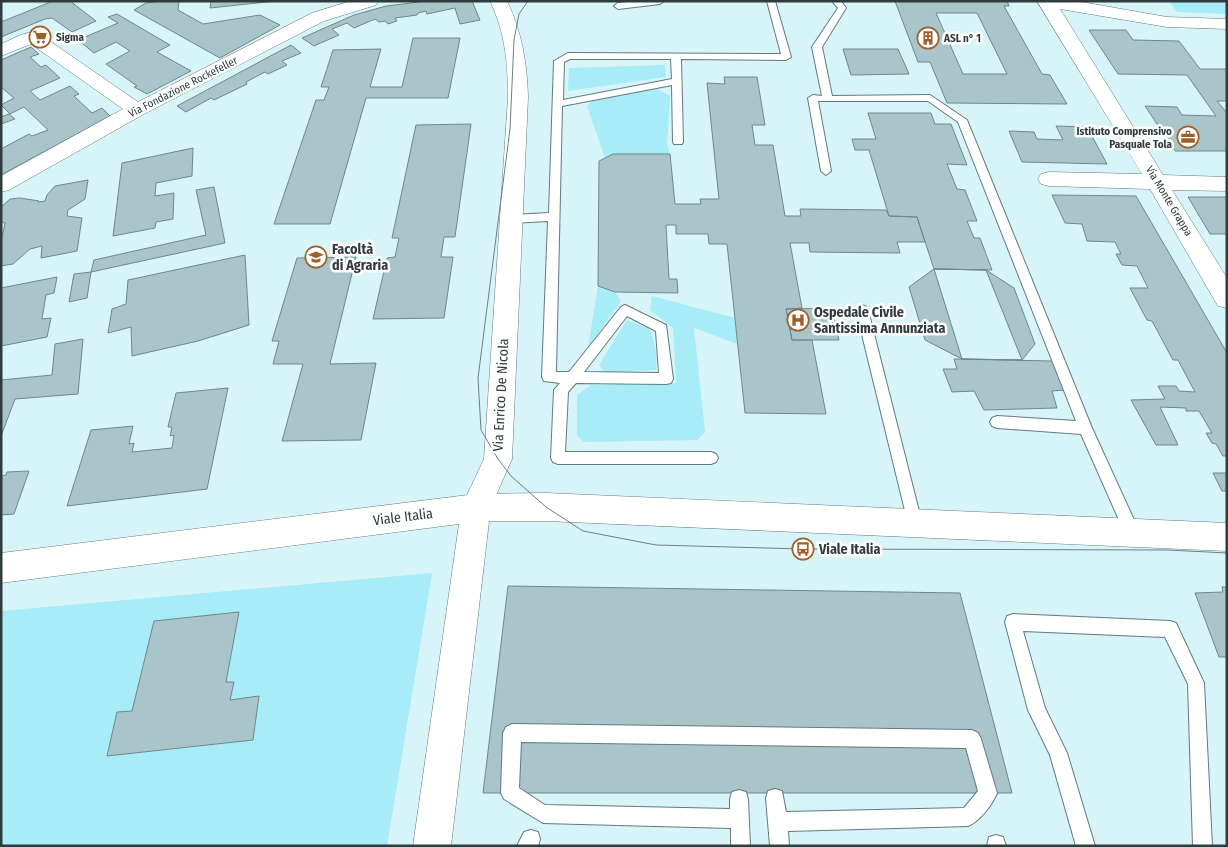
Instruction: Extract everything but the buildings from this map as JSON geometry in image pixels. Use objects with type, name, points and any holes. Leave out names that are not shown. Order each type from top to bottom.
[{"type":"street","name":"Via Fondazione Rockefeller","points":[[1,185],[137,110],[318,18],[370,1]]},
{"type":"street","name":"Via Enrico De Nicola","points":[[432,846],[476,508],[498,459],[512,219],[518,74],[514,40],[509,20],[498,1]]},
{"type":"street","points":[[1046,2],[1167,22],[1227,24]]},
{"type":"street","name":"Via Monte Grappa","points":[[1046,2],[1227,299]]},
{"type":"street","points":[[1,51],[32,37],[137,110]]},
{"type":"street","points":[[1049,179],[1227,184]]},
{"type":"street","name":"Viale Italia","points":[[1,568],[476,508],[546,507],[1227,537]]},
{"type":"lane","points":[[618,6],[660,1]]},
{"type":"lane","points":[[711,458],[558,458],[561,390],[573,378],[625,310],[662,328],[666,379],[573,378],[549,377],[559,61],[568,56],[786,57],[771,1]]},
{"type":"lane","points":[[828,99],[817,47],[842,8],[836,1]]},
{"type":"lane","points":[[676,57],[678,142]]},
{"type":"lane","points":[[558,104],[676,81]]},
{"type":"lane","points":[[826,171],[813,98],[930,98],[962,120],[1084,428],[1132,533]]},
{"type":"lane","points":[[512,219],[554,217]]},
{"type":"lane","points":[[862,310],[915,523]]},
{"type":"lane","points":[[997,422],[1084,428]]},
{"type":"lane","points":[[1086,846],[1058,754],[1037,710],[1013,622],[1170,628],[1196,683],[1203,846]]},
{"type":"lane","points":[[732,819],[543,814],[510,793],[512,733],[972,739],[988,793],[968,817],[777,822]]},
{"type":"lane","points":[[775,798],[780,846]]},
{"type":"lane","points":[[739,799],[732,819],[741,846]]},
{"type":"shaded area","points":[[1169,1],[1227,1],[1227,14],[1177,12]]},
{"type":"shaded area","points":[[665,65],[666,77],[568,91],[569,68]]},
{"type":"shaded area","points":[[656,88],[670,96],[667,144],[670,154],[613,154],[605,158],[587,106],[592,101]]},
{"type":"shaded area","points":[[598,286],[615,292],[621,301],[588,348]]},
{"type":"shaded area","points":[[652,296],[735,318],[737,344],[694,328],[705,432],[697,440],[583,442],[577,435],[577,395],[591,385],[676,383],[673,328],[650,310]]},
{"type":"shaded area","points":[[627,320],[649,329],[656,349],[656,370],[605,372],[599,365]]},
{"type":"shaded area","points":[[432,573],[387,846],[1,846],[1,611]],"holes":[[[239,613],[226,682],[230,700],[259,697],[253,740],[108,756],[117,712],[132,711],[154,621]]]},
{"type":"tram line","points":[[528,1],[519,14],[514,40],[510,129],[478,378],[481,430],[498,459],[511,476],[546,507],[583,531],[656,545],[803,549],[1168,550],[1227,553]]},
{"type":"place","name":"Sigma","points":[[40,37]]},
{"type":"place","name":"ASL n° 1","points":[[928,38]]},
{"type":"place","name":"Istituto Comprensivo Pasquale Tola","points":[[1188,137]]},
{"type":"place","name":"Facoltà di Agraria","points":[[316,257]]},
{"type":"place","name":"Ospedale Civile Santissima Annunziata","points":[[798,320]]},
{"type":"place","name":"Viale Italia","points":[[803,549]]}]
